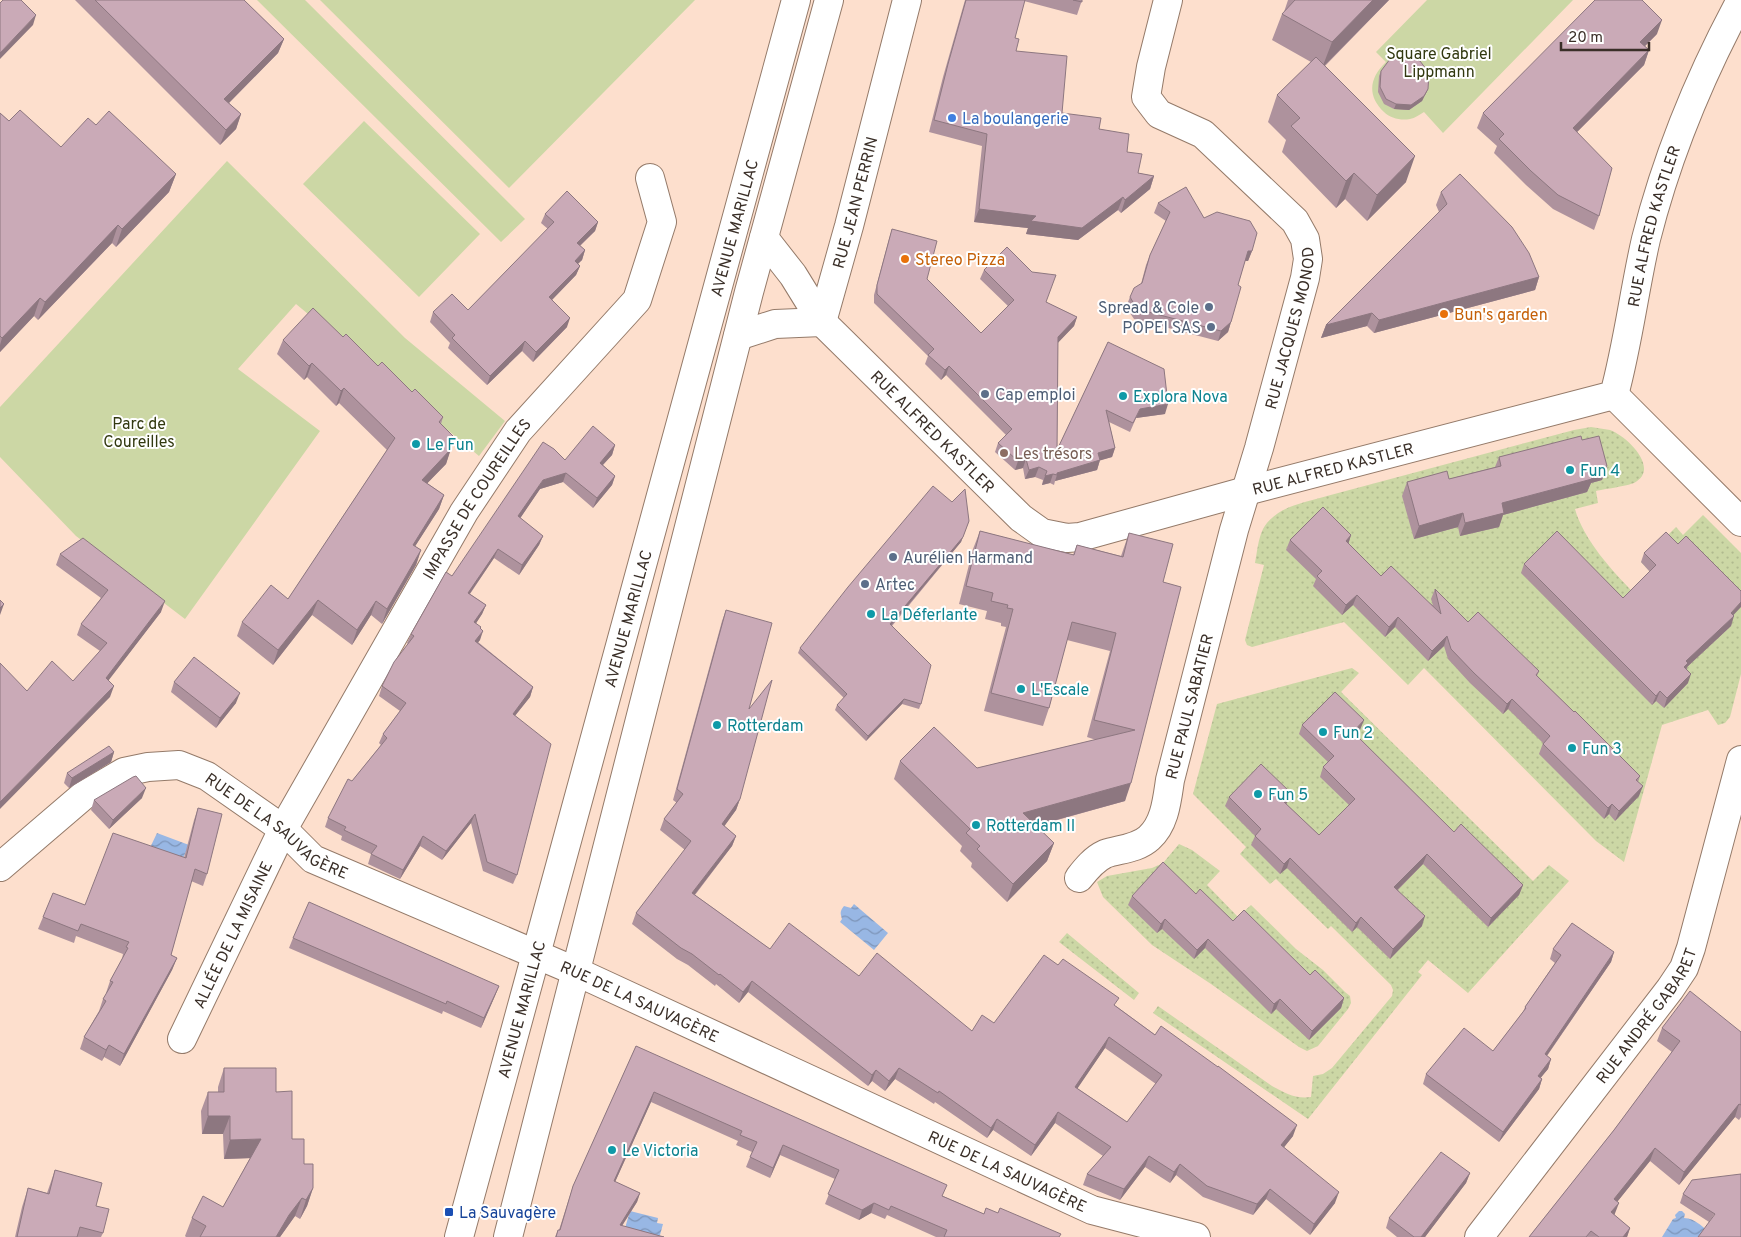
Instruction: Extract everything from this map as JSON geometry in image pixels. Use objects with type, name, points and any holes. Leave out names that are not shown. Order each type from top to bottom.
[{"type":"street","name":"AVENUE MARILLAC","points":[[460,1237],[796,0]]},
{"type":"street","name":"AVENUE MARILLAC","points":[[508,1237],[738,336],[829,0]]},
{"type":"street","name":"RUE JEAN PERRIN","points":[[822,322],[849,226],[907,0]]},
{"type":"street","name":"RUE JACQUES MONOD","points":[[1168,0],[1151,67],[1146,97],[1159,114],[1203,134],[1295,221],[1305,239],[1308,259],[1305,278],[1246,491]]},
{"type":"street","name":"RUE ALFRED KASTLER","points":[[764,238],[793,275],[822,322],[1021,518],[1042,533],[1067,538],[1080,537],[1246,491],[1614,396],[1622,367],[1646,240],[1668,168],[1708,65],[1741,0]]},
{"type":"street","name":"IMPASSE DE COUREILLES","points":[[283,828],[464,512],[518,431],[637,300],[662,222],[650,178]]},
{"type":"street","points":[[738,336],[775,324],[822,322]]},
{"type":"street","points":[[1614,396],[1741,522]]},
{"type":"street","name":"RUE PAUL SABATIER","points":[[1079,878],[1098,858],[1138,845],[1149,838],[1161,820],[1234,530],[1246,491]]},
{"type":"street","name":"RUE ANDRÉ GABARET","points":[[1479,1237],[1670,989],[1684,968],[1741,760]]},
{"type":"street","name":"RUE DE LA SAUVAGÈRE","points":[[0,867],[83,796],[124,772],[148,767],[179,765],[207,776],[283,828],[313,859],[575,971],[1092,1210],[1196,1237]]},
{"type":"street","name":"ALLÉE DE LA MISAINE","points":[[182,1039],[283,828]]},
{"type":"green space","points":[[257,0],[305,0],[525,219],[501,242]]},
{"type":"green space","points":[[320,0],[695,0],[509,188]]},
{"type":"green space","name":"Square Gabriel Lippmann","points":[[1427,0],[1573,0],[1443,133],[1424,112],[1407,120],[1389,116],[1375,100],[1372,87],[1376,74],[1386,62],[1376,52]]},
{"type":"green space","points":[[364,121],[480,234],[419,297],[303,184]]},
{"type":"green space","name":"Parc de Coureilles","points":[[227,161],[405,338],[505,421],[479,456],[296,304],[238,369],[320,431],[185,619],[76,536],[0,457],[0,407]]},
{"type":"green space","points":[[1591,427],[1617,433],[1632,446],[1643,462],[1644,470],[1641,477],[1634,483],[1596,491],[1598,503],[1575,509],[1592,543],[1608,565],[1634,593],[1653,575],[1641,562],[1676,527],[1683,535],[1703,515],[1741,553],[1741,674],[1730,717],[1725,723],[1718,725],[1708,710],[1662,725],[1624,862],[1596,841],[1424,668],[1408,685],[1344,622],[1252,647],[1247,645],[1245,640],[1264,565],[1255,563],[1260,537],[1269,521],[1283,510],[1300,503]]},
{"type":"green space","points":[[1352,668],[1359,673],[1341,692],[1533,881],[1549,865],[1569,881],[1468,993],[1428,960],[1418,972],[1422,975],[1308,1119],[1153,1013],[1158,1006],[1277,1089],[1295,1096],[1311,1097],[1313,1076],[1323,1074],[1332,1068],[1392,996],[1393,990],[1391,985],[1331,926],[1328,929],[1276,879],[1270,884],[1240,854],[1246,847],[1193,794],[1217,704]]},
{"type":"green space","points":[[1179,844],[1192,850],[1220,871],[1207,885],[1238,917],[1251,905],[1296,949],[1323,970],[1350,996],[1351,1003],[1348,1009],[1318,1046],[1307,1051],[1299,1047],[1211,984],[1152,945],[1103,897],[1097,882],[1107,876],[1152,868],[1163,863]]},
{"type":"green space","points":[[1067,933],[1139,993],[1134,1000],[1059,942]]},
{"type":"water","points":[[157,833],[189,845],[181,863],[148,852]]},
{"type":"water","points":[[854,904],[888,933],[874,950],[840,922],[842,919],[841,911],[844,906],[851,908]]},
{"type":"water","points":[[630,1211],[658,1218],[657,1223],[663,1224],[660,1235],[652,1237],[623,1235]]},
{"type":"water","points":[[1679,1211],[1685,1214],[1684,1218],[1688,1218],[1704,1227],[1713,1237],[1662,1237]]},
{"type":"building","points":[[3,0],[21,0],[36,15],[0,53],[0,3]]},
{"type":"building","points":[[95,0],[244,0],[284,39],[224,99],[241,114],[226,130]]},
{"type":"building","points":[[966,0],[1025,0],[1015,38],[1019,39],[1016,51],[1067,56],[1062,113],[1101,118],[1099,129],[1129,134],[1127,152],[1142,154],[1138,173],[1154,176],[1125,200],[1123,197],[1082,228],[1031,221],[1036,216],[979,209],[987,134],[934,120]]},
{"type":"building","points":[[1295,0],[1373,0],[1332,42],[1282,14]]},
{"type":"building","points":[[1595,0],[1642,0],[1662,20],[1640,42],[1649,50],[1573,128],[1612,168],[1599,216],[1558,195],[1499,139],[1504,134],[1483,113]]},
{"type":"building","points":[[1398,56],[1413,57],[1420,61],[1429,73],[1428,89],[1424,96],[1411,105],[1396,104],[1386,99],[1380,87],[1381,71],[1390,59]]},
{"type":"building","points":[[1316,57],[1415,156],[1377,195],[1354,173],[1346,181],[1291,126],[1300,118],[1277,95]]},
{"type":"building","points":[[20,110],[61,147],[88,118],[96,125],[109,111],[176,174],[122,229],[118,225],[45,302],[40,298],[2,338],[0,336],[0,113],[9,121]]},
{"type":"building","points":[[1460,174],[1512,227],[1529,253],[1539,277],[1379,320],[1372,313],[1326,325],[1447,204],[1441,192]]},
{"type":"building","points":[[1186,187],[1204,218],[1217,212],[1250,221],[1257,233],[1252,251],[1248,251],[1238,285],[1241,287],[1231,322],[1221,331],[1137,309],[1130,297],[1134,288],[1142,283],[1150,255],[1170,212],[1158,203]]},
{"type":"building","points":[[567,191],[598,222],[577,243],[585,250],[575,261],[580,266],[549,297],[570,318],[536,352],[525,341],[490,376],[452,338],[455,335],[433,312],[452,294],[468,310],[554,222],[545,214]]},
{"type":"building","points":[[892,229],[937,241],[927,279],[981,333],[1014,300],[984,270],[1007,247],[1032,272],[1056,275],[1046,302],[1077,317],[1058,337],[1057,450],[1108,342],[1164,369],[1168,404],[1140,409],[1133,423],[1106,410],[1115,448],[1098,453],[1100,460],[1057,473],[1057,475],[1045,476],[1047,471],[1039,467],[1029,470],[1026,459],[1018,461],[998,443],[1012,429],[949,366],[945,370],[928,355],[934,349],[877,294],[877,285]]},
{"type":"building","points":[[313,308],[343,337],[346,334],[378,366],[382,362],[412,392],[415,389],[443,417],[439,422],[454,437],[450,442],[451,449],[422,480],[444,495],[413,545],[421,550],[387,609],[376,601],[357,630],[318,600],[278,650],[242,622],[271,585],[288,599],[395,438],[344,388],[341,391],[312,363],[309,366],[283,340]]},
{"type":"building","points":[[593,426],[615,445],[600,463],[615,476],[597,498],[566,473],[543,480],[518,516],[543,536],[522,565],[498,549],[468,593],[486,605],[474,622],[483,631],[475,641],[533,687],[513,714],[551,744],[517,875],[487,862],[475,814],[446,851],[423,836],[403,870],[371,854],[377,846],[344,830],[346,827],[328,818],[348,779],[352,781],[387,738],[383,734],[406,703],[382,686],[394,662],[414,636],[411,634],[446,572],[452,576],[543,442],[554,449],[565,460]]},
{"type":"building","points":[[1581,436],[1582,440],[1599,436],[1607,466],[1590,471],[1592,479],[1502,503],[1504,513],[1465,523],[1463,513],[1419,526],[1407,482],[1447,471],[1449,479],[1501,466],[1499,457]]},
{"type":"building","name":"La Déferlante","points":[[933,486],[952,502],[965,489],[969,521],[963,537],[890,624],[931,665],[921,704],[904,699],[868,736],[837,705],[847,694],[800,648],[848,587]]},
{"type":"building","points":[[1323,507],[1351,535],[1346,541],[1381,576],[1391,566],[1441,614],[1435,589],[1468,622],[1478,612],[1539,671],[1536,675],[1640,776],[1636,780],[1643,786],[1619,811],[1612,804],[1608,808],[1543,744],[1550,736],[1512,699],[1507,704],[1474,673],[1451,649],[1447,636],[1432,651],[1398,617],[1389,627],[1357,595],[1346,605],[1317,576],[1322,571],[1290,540]]},
{"type":"building","name":"L'Escale","points":[[980,531],[1074,555],[1077,545],[1123,557],[1129,533],[1173,544],[1163,582],[1181,587],[1131,783],[1023,813],[1054,843],[1013,884],[977,849],[980,846],[966,833],[970,829],[900,761],[934,727],[977,768],[1135,730],[1094,720],[1116,633],[1072,622],[1049,708],[991,693],[1013,609],[1007,608],[1008,605],[991,601],[993,593],[966,586]]},
{"type":"building","points":[[1557,531],[1623,598],[1656,565],[1644,553],[1666,532],[1678,544],[1686,536],[1741,591],[1741,602],[1731,613],[1734,616],[1686,661],[1688,663],[1684,667],[1691,674],[1667,698],[1660,691],[1656,696],[1524,564]]},
{"type":"building","points":[[83,538],[165,601],[106,678],[114,686],[0,802],[0,663],[27,691],[52,661],[73,681],[107,643],[81,624],[108,590],[60,554]]},
{"type":"building","points":[[0,600],[4,604],[0,608]]},
{"type":"building","points":[[726,610],[772,623],[749,709],[772,680],[740,799],[722,824],[736,836],[692,893],[770,949],[789,923],[859,976],[877,953],[972,1031],[982,1015],[994,1023],[1044,955],[1058,965],[1063,959],[1119,998],[1114,1005],[1155,1035],[1161,1026],[1297,1125],[1281,1145],[1339,1192],[1314,1224],[1270,1189],[1257,1204],[1207,1186],[1180,1164],[1174,1172],[1149,1156],[1124,1189],[1087,1174],[1111,1147],[1058,1112],[1035,1145],[997,1119],[991,1128],[939,1091],[938,1093],[899,1068],[889,1081],[876,1070],[872,1075],[752,981],[743,992],[636,913],[691,841],[664,819],[683,794],[677,789]],"holes":[[[1109,1037],[1162,1075],[1127,1122],[1075,1087]]]},
{"type":"building","points":[[194,657],[240,693],[220,718],[174,682]]},
{"type":"building","points":[[1335,692],[1364,720],[1353,732],[1454,832],[1461,824],[1523,885],[1491,918],[1427,854],[1394,887],[1425,916],[1393,949],[1361,917],[1356,923],[1290,858],[1284,864],[1255,836],[1261,829],[1229,797],[1261,764],[1291,793],[1283,801],[1319,835],[1355,799],[1323,767],[1334,756],[1302,725]]},
{"type":"building","points":[[109,746],[114,752],[72,778],[67,773]]},
{"type":"building","points":[[136,776],[146,788],[113,820],[94,800]]},
{"type":"building","points":[[198,808],[222,814],[207,874],[195,869],[171,955],[177,958],[124,1054],[109,1045],[106,1050],[84,1037],[106,1001],[103,999],[113,982],[110,981],[128,948],[126,947],[129,942],[81,924],[78,931],[43,917],[53,893],[85,905],[113,833],[186,858]]},
{"type":"building","points":[[1163,862],[1196,894],[1200,889],[1233,921],[1244,910],[1310,975],[1315,970],[1344,998],[1312,1031],[1280,999],[1274,1004],[1208,939],[1197,950],[1165,919],[1161,924],[1132,896]]},
{"type":"building","points":[[309,902],[499,986],[484,1018],[447,1001],[446,1004],[293,938]]},
{"type":"building","points":[[1572,923],[1614,952],[1545,1054],[1551,1059],[1538,1076],[1542,1079],[1503,1132],[1426,1074],[1464,1028],[1493,1051],[1526,1008],[1561,955],[1553,949]]},
{"type":"building","points":[[1690,991],[1741,1032],[1741,1105],[1739,1104],[1684,1172],[1655,1148],[1614,1199],[1619,1203],[1611,1212],[1630,1228],[1623,1237],[1599,1237],[1591,1231],[1586,1237],[1529,1237],[1614,1130],[1680,1041],[1662,1028]]},
{"type":"building","points":[[636,1046],[947,1185],[942,1196],[984,1214],[986,1208],[998,1213],[1000,1208],[1061,1234],[1059,1237],[944,1237],[947,1230],[891,1206],[889,1210],[874,1203],[862,1210],[828,1194],[839,1170],[783,1145],[773,1168],[750,1157],[757,1142],[740,1135],[742,1131],[654,1092],[614,1181],[640,1193],[620,1225],[664,1237],[556,1237],[558,1230],[560,1230],[573,1186]]},
{"type":"building","points":[[224,1068],[276,1068],[276,1092],[292,1091],[292,1139],[304,1139],[304,1164],[313,1164],[313,1188],[306,1200],[302,1198],[289,1215],[276,1237],[200,1237],[206,1226],[192,1218],[203,1196],[223,1207],[261,1139],[230,1140],[230,1116],[208,1116],[208,1092],[224,1092]]},
{"type":"building","points":[[1441,1152],[1470,1173],[1421,1237],[1414,1237],[1389,1218]]},
{"type":"building","points":[[55,1170],[102,1183],[96,1206],[109,1209],[103,1233],[80,1227],[77,1237],[17,1237],[28,1188],[49,1194]]},
{"type":"building","points":[[1741,1174],[1741,1237],[1698,1237],[1715,1214],[1683,1194],[1692,1180]]},
{"type":"place","name":"La boulangerie","points":[[952,118]]},
{"type":"place","name":"Stereo Pizza","points":[[905,259]]},
{"type":"place","name":"Spread & Cole","points":[[1209,307]]},
{"type":"place","name":"Bun's garden","points":[[1444,314]]},
{"type":"place","name":"POPEI SAS","points":[[1211,327]]},
{"type":"place","name":"Cap emploi","points":[[985,394]]},
{"type":"place","name":"Explora Nova","points":[[1123,396]]},
{"type":"place","name":"Le Fun","points":[[416,444]]},
{"type":"place","name":"Les trésors","points":[[1004,453]]},
{"type":"place","name":"Fun 4","points":[[1570,470]]},
{"type":"place","name":"Aurélien Harmand","points":[[893,557]]},
{"type":"place","name":"Artec","points":[[865,584]]},
{"type":"place","name":"La Déferlante","points":[[871,614]]},
{"type":"place","name":"L'Escale","points":[[1021,689]]},
{"type":"place","name":"Rotterdam","points":[[717,725]]},
{"type":"place","name":"Fun 2","points":[[1323,732]]},
{"type":"place","name":"Fun 3","points":[[1572,748]]},
{"type":"place","name":"Fun 5","points":[[1258,794]]},
{"type":"place","name":"Rotterdam II","points":[[976,825]]},
{"type":"place","name":"Le Victoria","points":[[612,1150]]},
{"type":"place","name":"La Sauvagère","points":[[449,1212]]}]
